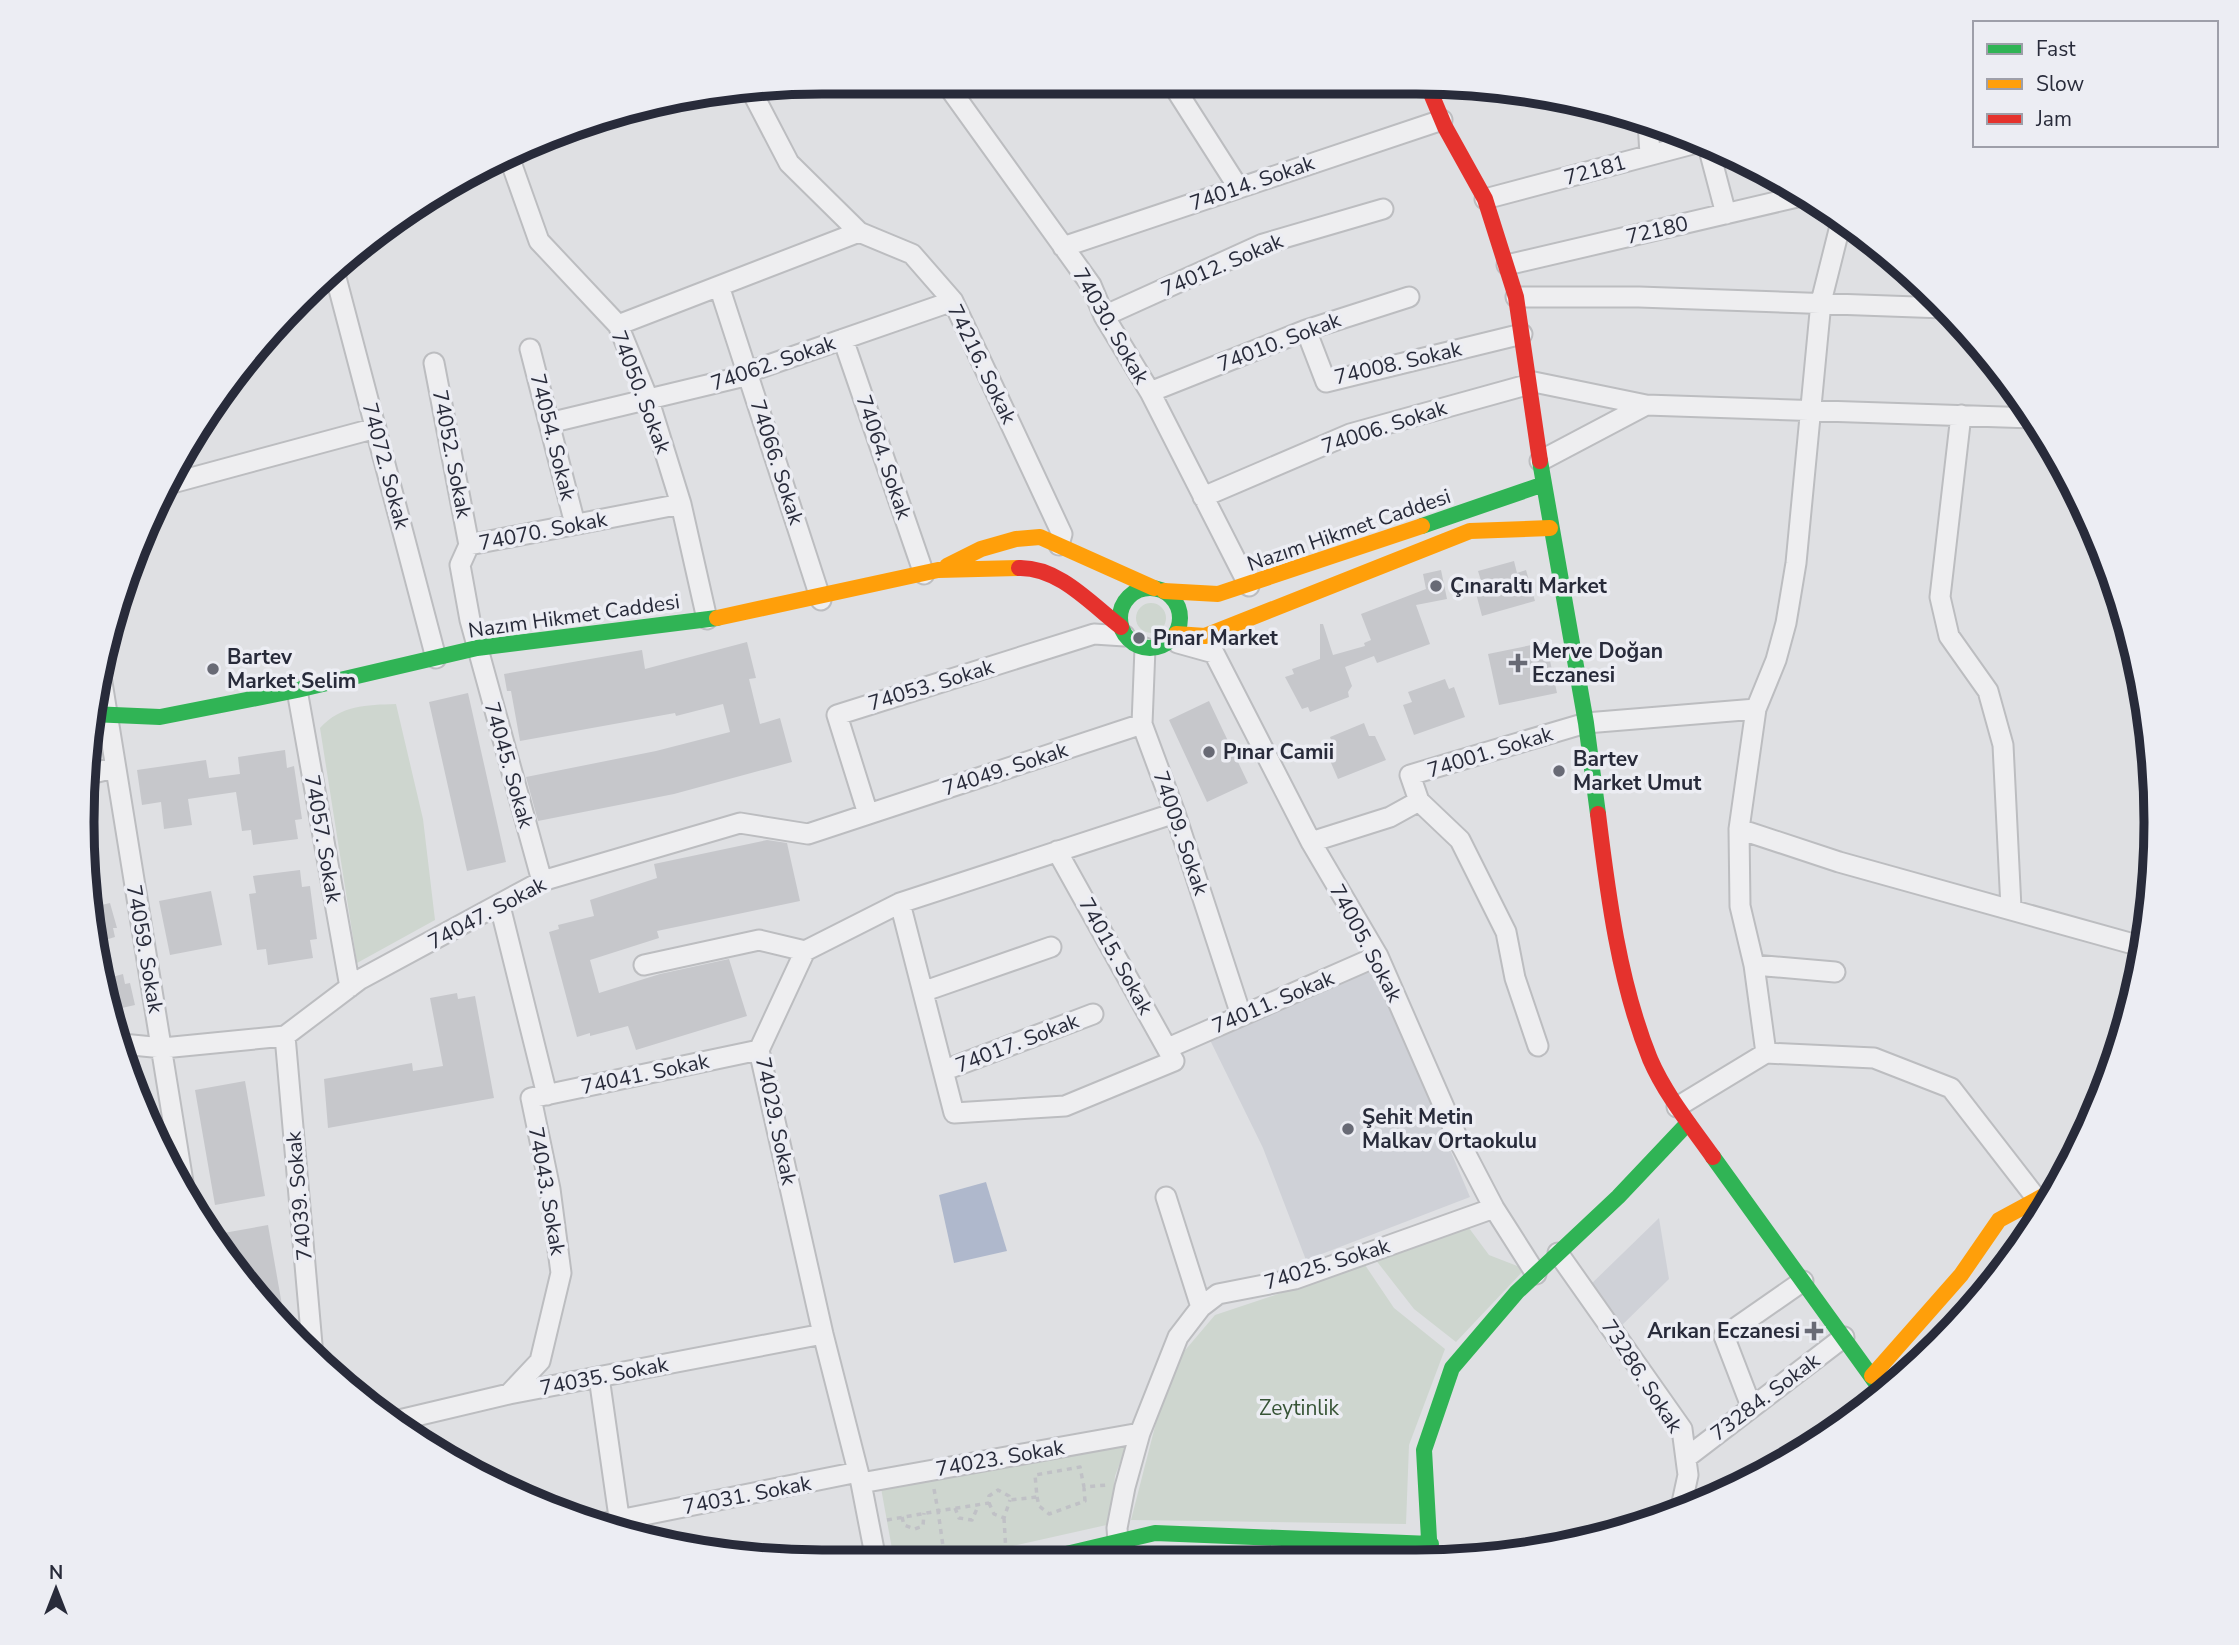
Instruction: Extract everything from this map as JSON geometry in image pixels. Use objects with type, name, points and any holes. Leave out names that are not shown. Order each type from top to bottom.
[{"type":"main road","points":[[1431,95],[1442,120],[1485,199],[1516,297],[1550,528],[1586,723],[1610,908],[1630,996],[1651,1060],[1682,1115],[1878,1385]]},
{"type":"main road","name":"Nazım Hikmet Caddesi","points":[[103,715],[160,717],[297,690],[477,648],[743,615],[821,600],[931,572],[981,549],[1016,539],[1040,537],[1159,590],[1218,594],[1249,586],[1544,484]]},
{"type":"main road","name":"Nazım Hikmet Caddesi","points":[[1173,638],[1205,636],[1321,587],[1470,531],[1550,528]]},
{"type":"main road","name":"Nazım Hikmet Caddesi","points":[[931,572],[1033,568],[1054,575],[1123,631]]},
{"type":"main road","points":[[1159,590],[1178,605],[1181,615],[1173,638],[1161,646],[1145,648],[1132,643],[1123,631],[1122,607],[1127,599],[1135,592],[1159,590]]},
{"type":"main road","points":[[1431,1550],[1424,1450],[1452,1368],[1536,1274],[1618,1197],[1682,1115]]},
{"type":"main road","points":[[1872,1376],[1961,1275],[1999,1220],[2040,1197]]},
{"type":"main road","points":[[1084,1550],[1155,1533],[1416,1550]]},
{"type":"street","name":"74030. Sokak","points":[[954,94],[1091,285],[1104,316],[1150,392],[1249,586]]},
{"type":"street","points":[[1179,94],[1238,187]]},
{"type":"street","name":"74216. Sokak","points":[[755,98],[789,163],[859,232],[912,254],[953,301],[1062,534],[1059,545]]},
{"type":"street","name":"74014. Sokak","points":[[1063,247],[1442,120]]},
{"type":"street","points":[[1649,132],[1650,155]]},
{"type":"street","name":"72181","points":[[1485,199],[1686,147]]},
{"type":"street","points":[[1709,157],[1726,214]]},
{"type":"street","name":"74050. Sokak","points":[[512,165],[539,241],[618,325],[649,401],[681,504],[707,619]]},
{"type":"street","name":"72180","points":[[1507,265],[1791,199]]},
{"type":"street","name":"74012. Sokak","points":[[1104,316],[1263,244],[1383,209]]},
{"type":"street","points":[[1766,1053],[1755,965],[1740,906],[1739,829],[1756,709],[1776,660],[1786,623],[1796,563],[1808,412],[1821,302],[1839,230]]},
{"type":"street","points":[[618,325],[859,232]]},
{"type":"street","name":"74072. Sokak","points":[[337,280],[436,658]]},
{"type":"street","name":"74066. Sokak","points":[[719,286],[821,600]]},
{"type":"street","name":"74010. Sokak","points":[[1150,392],[1306,330],[1409,297]]},
{"type":"street","points":[[1516,297],[1821,302],[1930,307]]},
{"type":"street","name":"74062. Sokak","points":[[549,423],[749,375],[754,370],[953,301]]},
{"type":"street","name":"74008. Sokak","points":[[1306,330],[1326,382],[1522,334]]},
{"type":"street","name":"74064. Sokak","points":[[843,339],[931,572]]},
{"type":"street","name":"74054. Sokak","points":[[530,349],[575,524]]},
{"type":"street","name":"74052. Sokak","points":[[434,363],[470,545]]},
{"type":"street","points":[[1530,382],[1646,405],[2022,418]]},
{"type":"street","name":"74006. Sokak","points":[[1203,496],[1350,435],[1530,382]]},
{"type":"street","points":[[1540,461],[1646,405]]},
{"type":"street","points":[[1961,415],[1940,597],[1949,636],[1988,691],[2003,745],[2011,908]]},
{"type":"street","points":[[180,481],[376,428]]},
{"type":"street","name":"74070. Sokak","points":[[477,648],[460,565],[470,545],[681,504]]},
{"type":"street","name":"74053. Sokak","points":[[868,814],[837,715],[1094,634],[1123,631]]},
{"type":"street","name":"74005. Sokak","points":[[1173,638],[1214,653],[1311,842],[1378,956],[1458,1139],[1494,1208],[1536,1274]]},
{"type":"street","name":"74045. Sokak","points":[[477,648],[542,881]]},
{"type":"street","name":"74009. Sokak","points":[[1145,648],[1142,724],[1175,813],[1241,1015]]},
{"type":"street","name":"74057. Sokak","points":[[297,690],[350,988]]},
{"type":"street","points":[[1586,723],[1756,709]]},
{"type":"street","name":"74001. Sokak","points":[[1311,842],[1390,817],[1419,801],[1410,775],[1586,723]]},
{"type":"street","name":"74059. Sokak","points":[[101,724],[114,768],[180,1164]]},
{"type":"street","name":"74049. Sokak","points":[[868,814],[1142,724]]},
{"type":"street","points":[[96,772],[114,768]]},
{"type":"street","points":[[1419,801],[1461,840],[1506,932],[1515,978],[1538,1046]]},
{"type":"street","points":[[644,965],[759,940],[805,951],[900,903],[1175,813]]},
{"type":"street","name":"74047. Sokak","points":[[285,1036],[350,988],[542,881],[740,823],[808,834],[868,814]]},
{"type":"street","points":[[1739,829],[1866,870],[2134,944]]},
{"type":"street","name":"74015. Sokak","points":[[1057,851],[1171,1054]]},
{"type":"street","name":"74017. Sokak","points":[[900,903],[945,1070],[1093,1014]]},
{"type":"street","points":[[500,906],[539,1096]]},
{"type":"street","points":[[925,991],[1051,947]]},
{"type":"street","name":"74029. Sokak","points":[[805,951],[760,1050],[823,1335],[860,1477],[874,1550]]},
{"type":"street","name":"74011. Sokak","points":[[945,1070],[954,1113],[1065,1106],[1171,1054],[1241,1015],[1378,956]]},
{"type":"street","points":[[1755,965],[1835,972]]},
{"type":"street","points":[[129,1045],[163,1048],[285,1036]]},
{"type":"street","name":"74039. Sokak","points":[[285,1036],[312,1341]]},
{"type":"street","name":"74041. Sokak","points":[[539,1096],[760,1050]]},
{"type":"street","points":[[1682,1115],[1766,1053],[1874,1058],[1951,1088],[2037,1199]]},
{"type":"street","name":"74043. Sokak","points":[[509,1394],[540,1361],[561,1273],[539,1096]]},
{"type":"street","points":[[1166,1197],[1201,1307]]},
{"type":"street","name":"74025. Sokak","points":[[1118,1542],[1117,1528],[1125,1487],[1140,1433],[1178,1337],[1201,1307],[1218,1294],[1295,1279],[1494,1208]]},
{"type":"street","name":"73286. Sokak","points":[[1558,1253],[1682,1429],[1688,1475],[1682,1500]]},
{"type":"street","points":[[1751,1406],[1724,1336],[1802,1281]]},
{"type":"street","name":"74035. Sokak","points":[[406,1419],[509,1394],[823,1335]]},
{"type":"street","name":"73284. Sokak","points":[[1686,1458],[1844,1337]]},
{"type":"street","points":[[599,1377],[619,1522]]},
{"type":"street","name":"74023. Sokak","points":[[860,1477],[1140,1433]]},
{"type":"street","name":"74031. Sokak","points":[[628,1524],[860,1477]]},
{"type":"path","points":[[1080,1467],[1086,1502],[1049,1514],[1039,1506],[1037,1497],[1035,1475],[1080,1467]]},
{"type":"path","points":[[1083,1484],[1084,1487],[1125,1487]]},
{"type":"path","points":[[1004,1518],[994,1514],[989,1503],[989,1496],[998,1490],[1009,1496],[1010,1500],[1004,1518],[1006,1550]]},
{"type":"path","points":[[1010,1500],[1037,1497]]},
{"type":"path","points":[[889,1533],[887,1520],[989,1503]]},
{"type":"path","points":[[955,1508],[959,1518],[972,1520],[979,1504]]},
{"type":"path","points":[[937,1511],[943,1550]]},
{"type":"path","points":[[902,1517],[904,1525],[915,1529],[923,1525],[924,1513]]},
{"type":"shaded area","name":"Şehit Metin Malkav Ortaokulu","points":[[1357,965],[1374,969],[1470,1197],[1306,1260],[1263,1148],[1209,1038]]},
{"type":"shaded area","points":[[1659,1218],[1669,1279],[1617,1330],[1586,1289]]},
{"type":"green space","points":[[1151,603],[1157,604],[1165,612],[1165,624],[1157,632],[1151,633],[1145,632],[1137,624],[1136,618],[1137,612],[1145,604]]},
{"type":"green space","points":[[396,704],[423,819],[435,920],[357,963],[320,728],[328,720],[345,711],[364,706]]},
{"type":"green space","points":[[1466,1224],[1489,1255],[1525,1269],[1456,1342],[1414,1309],[1375,1259]]},
{"type":"green space","name":"Zeytinlik","points":[[1365,1265],[1394,1308],[1445,1349],[1409,1445],[1406,1524],[1131,1520],[1170,1368],[1215,1315]]},
{"type":"green space","points":[[1128,1442],[1115,1476],[1111,1524],[995,1550],[892,1550],[881,1488]]},
{"type":"water","points":[[986,1182],[1007,1251],[954,1263],[939,1195]]},
{"type":"building","points":[[1514,561],[1517,573],[1526,570],[1535,601],[1482,616],[1474,586],[1482,584],[1478,571]]},
{"type":"building","points":[[1441,570],[1447,599],[1416,605],[1430,644],[1377,663],[1374,656],[1345,667],[1352,686],[1348,692],[1349,697],[1310,712],[1308,707],[1302,709],[1285,677],[1294,674],[1292,669],[1320,659],[1320,624],[1323,624],[1333,655],[1365,646],[1364,643],[1371,640],[1361,614],[1426,589],[1423,574]]},
{"type":"building","points":[[747,642],[756,678],[749,679],[760,724],[780,718],[792,762],[674,794],[538,821],[526,777],[656,751],[730,732],[723,704],[676,716],[675,713],[520,741],[511,691],[507,691],[504,674],[642,650],[645,669]]},
{"type":"building","points":[[1546,642],[1557,693],[1499,705],[1488,654]]},
{"type":"building","points":[[1445,679],[1449,689],[1454,687],[1465,717],[1414,735],[1403,705],[1412,702],[1408,692]]},
{"type":"building","points":[[468,693],[506,862],[467,871],[429,702]]},
{"type":"building","name":"Pınar Camii","points":[[1209,701],[1248,783],[1207,802],[1169,720]]},
{"type":"building","points":[[1364,723],[1369,736],[1375,736],[1386,760],[1338,779],[1325,749],[1333,745],[1330,737]]},
{"type":"building","points":[[285,750],[287,768],[294,766],[302,819],[295,820],[298,839],[253,845],[251,830],[242,831],[236,792],[188,799],[192,825],[164,829],[161,802],[142,805],[137,770],[206,760],[209,778],[240,774],[238,757]]},
{"type":"building","points":[[767,840],[787,843],[800,901],[657,931],[659,938],[590,960],[599,993],[660,974],[729,959],[747,1016],[636,1050],[628,1026],[577,1037],[549,932],[559,929],[558,925],[594,916],[590,900],[657,878],[654,864]]},
{"type":"building","points":[[300,870],[302,887],[310,886],[317,939],[310,940],[313,958],[268,965],[266,949],[257,950],[249,894],[256,893],[253,876]]},
{"type":"building","points":[[211,891],[222,945],[170,955],[159,901]]},
{"type":"building","points":[[110,903],[117,928],[113,928],[115,937],[104,940],[100,905]]},
{"type":"building","points":[[123,974],[125,984],[130,983],[135,1005],[118,1009],[111,977]]},
{"type":"building","points":[[457,993],[458,999],[475,996],[494,1098],[328,1128],[324,1079],[412,1063],[413,1071],[443,1066],[430,998]]},
{"type":"building","points":[[245,1081],[265,1196],[215,1205],[195,1090]]},
{"type":"building","points":[[268,1225],[283,1311],[245,1266],[222,1233]]},
{"type":"traffic: fast","points":[[1540,461],[1586,723],[1598,814]]},
{"type":"traffic: fast","points":[[1422,526],[1544,484]]},
{"type":"traffic: fast","points":[[1144,588],[1156,588],[1175,601],[1180,618],[1178,630],[1167,643],[1156,648],[1144,648],[1125,635],[1120,624],[1120,612],[1133,593],[1144,588]]},
{"type":"traffic: fast","points":[[103,715],[160,717],[297,690],[477,648],[717,618]]},
{"type":"traffic: fast","points":[[1430,1550],[1424,1450],[1452,1368],[1517,1292],[1618,1197],[1688,1123]]},
{"type":"traffic: fast","points":[[1713,1157],[1878,1386]]},
{"type":"traffic: fast","points":[[1083,1550],[1155,1533],[1431,1544]]},
{"type":"traffic: slow","points":[[1164,591],[1218,594],[1422,526]]},
{"type":"traffic: slow","points":[[1176,634],[1205,636],[1470,531],[1550,528]]},
{"type":"traffic: slow","points":[[947,566],[981,549],[1016,539],[1040,537],[1154,588]]},
{"type":"traffic: slow","points":[[717,618],[938,570],[1019,568]]},
{"type":"traffic: slow","points":[[1872,1376],[1961,1275],[1999,1220],[2040,1198]]},
{"type":"traffic: jam","points":[[1431,95],[1445,127],[1485,199],[1516,297],[1540,461]]},
{"type":"traffic: jam","points":[[1019,568],[1034,569],[1061,580],[1121,627]]},
{"type":"traffic: jam","points":[[1598,814],[1616,938],[1639,1030],[1663,1085],[1713,1157]]},
{"type":"place","name":"Çınaraltı Market","points":[[1436,586]]},
{"type":"place","name":"Pınar Market","points":[[1139,638]]},
{"type":"place","name":"Merve Doğan Eczanesi","points":[[1518,663]]},
{"type":"place","name":"Bartev Market Selim","points":[[213,669]]},
{"type":"place","name":"Pınar Camii","points":[[1209,752]]},
{"type":"place","name":"Bartev Market Umut","points":[[1559,771]]},
{"type":"place","name":"Şehit Metin Malkav Ortaokulu","points":[[1348,1129]]},
{"type":"place","name":"Arıkan Eczanesi","points":[[1814,1331]]}]
